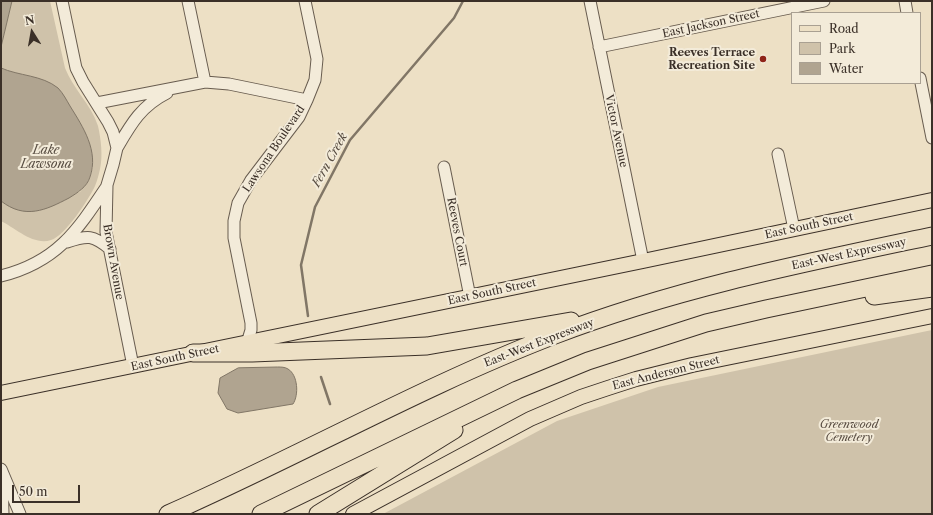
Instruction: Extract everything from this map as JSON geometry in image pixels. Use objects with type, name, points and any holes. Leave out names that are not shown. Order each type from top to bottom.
[{"type":"highway","name":"East-West Expressway","points":[[168,514],[231,486],[486,363],[553,336],[698,288],[932,236]]},
{"type":"highway","points":[[261,514],[517,390],[588,361],[706,323],[774,307],[932,274]]},
{"type":"highway","points":[[706,323],[932,288]]},
{"type":"highway","points":[[193,354],[426,346],[619,313]]},
{"type":"highway","points":[[318,514],[434,444],[517,390]]},
{"type":"main road","name":"East South Street","points":[[1,393],[470,297],[932,200]]},
{"type":"main road","name":"East Anderson Street","points":[[354,514],[530,419],[580,397],[636,378],[692,365],[932,316]]},
{"type":"street","points":[[62,1],[76,68],[82,82],[97,103],[113,132],[117,148]]},
{"type":"street","points":[[188,1],[205,82]]},
{"type":"street","name":"Lawsona Boulevard","points":[[247,343],[251,330],[251,323],[234,238],[234,221],[238,203],[251,180],[299,117],[315,80],[316,59],[305,1]]},
{"type":"street","name":"Victor Avenue","points":[[590,1],[643,261]]},
{"type":"street","name":"East Jackson Street","points":[[599,47],[824,1]]},
{"type":"street","points":[[905,1],[907,12]]},
{"type":"street","points":[[97,103],[205,82],[229,84],[307,100]]},
{"type":"street","points":[[921,83],[932,138]]},
{"type":"street","points":[[117,148],[136,116],[156,98],[176,88]]},
{"type":"street","name":"Brown Avenue","points":[[117,148],[107,185],[106,232],[133,366]]},
{"type":"street","points":[[778,154],[794,229]]},
{"type":"street","name":"Reeves Court","points":[[444,167],[470,297]]},
{"type":"street","points":[[1,276],[14,273],[49,256],[66,242],[84,220],[107,185]]},
{"type":"street","points":[[66,242],[82,237],[90,237],[98,240],[110,249]]},
{"type":"street","points":[[1,468],[3,514]]},
{"type":"street","points":[[1,468],[20,514]]},
{"type":"green space","points":[[12,1],[50,1],[65,68],[68,76],[95,118],[100,136],[100,171],[92,192],[82,208],[63,232],[51,240],[45,241],[38,241],[31,238],[1,221],[1,201],[6,205],[80,192],[90,178],[93,167],[9,71],[1,68],[1,47]]},
{"type":"green space","name":"Greenwood Cemetery","points":[[932,330],[932,514],[383,514],[557,421],[658,387]]},
{"type":"water","points":[[1,1],[12,1],[1,47]]},
{"type":"water","name":"Lake Lawsona","points":[[1,68],[38,78],[58,88],[80,122],[91,149],[92,167],[87,184],[69,198],[44,209],[27,212],[10,207],[1,201]]},
{"type":"water","points":[[238,368],[287,368],[296,380],[297,391],[293,404],[238,413],[227,409],[218,393],[220,378]]},
{"type":"waterway","name":"Fern Creek","points":[[308,316],[301,265],[315,207],[350,140],[454,18],[463,1]]},
{"type":"waterway","name":"Fern Creek","points":[[321,377],[330,404]]},
{"type":"place","name":"Reeves Terrace Recreation Site","points":[[763,59]]}]
